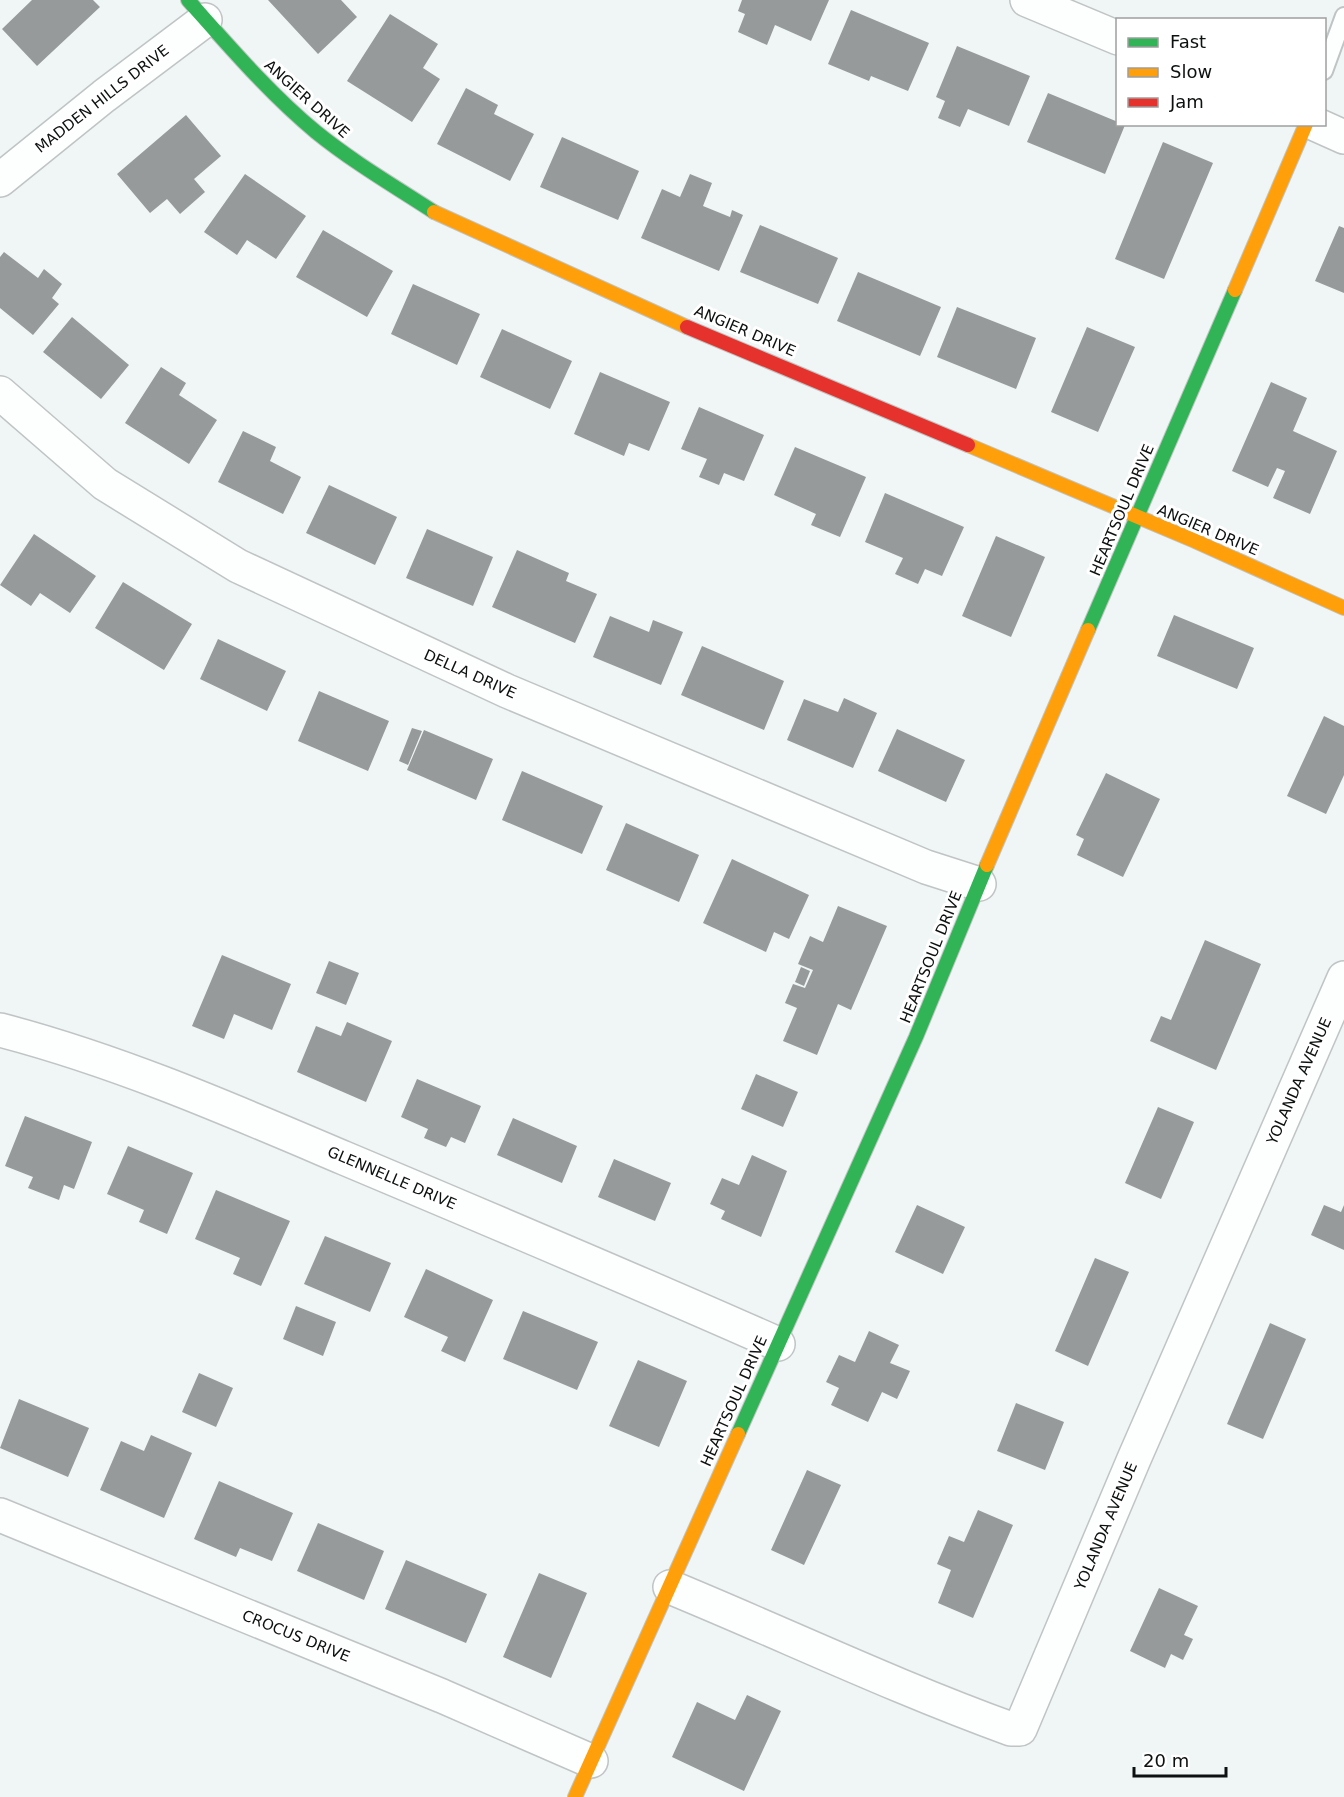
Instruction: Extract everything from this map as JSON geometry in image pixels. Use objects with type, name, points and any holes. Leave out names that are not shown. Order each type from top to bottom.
[{"type":"street","points":[[1027,0],[1116,37]]},
{"type":"street","name":"MADDEN HILLS DRIVE","points":[[0,180],[105,96],[197,10]]},
{"type":"street","name":"ANGIER DRIVE","points":[[197,10],[253,73],[314,130],[343,153],[437,214],[615,296],[766,357],[1195,541],[1344,608]]},
{"type":"street","name":"HEARTSOUL DRIVE","points":[[575,1797],[912,1048],[979,884],[1305,126]]},
{"type":"street","points":[[1319,126],[1344,137]]},
{"type":"street","name":"DELLA DRIVE","points":[[0,393],[105,484],[238,567],[507,691],[926,867],[979,884]]},
{"type":"street","name":"YOLANDA AVENUE","points":[[670,1587],[785,1634],[899,1687],[1011,1729],[1020,1729],[1138,1448],[1344,978]]},
{"type":"street","name":"GLENNELLE DRIVE","points":[[0,1030],[116,1064],[257,1120],[516,1229],[778,1344]]},
{"type":"street","name":"CROCUS DRIVE","points":[[0,1515],[431,1691],[591,1761]]},
{"type":"lane","points":[[1326,66],[1344,16]]},
{"type":"building","points":[[32,0],[93,0],[100,7],[37,66],[2,29]]},
{"type":"building","points":[[268,0],[341,0],[357,17],[318,54]]},
{"type":"building","points":[[742,0],[829,0],[811,41],[775,25],[767,45],[738,32],[745,14],[738,11]]},
{"type":"building","points":[[851,10],[929,43],[908,91],[871,76],[869,81],[828,64]]},
{"type":"building","points":[[390,14],[438,44],[423,68],[440,79],[412,122],[347,81]]},
{"type":"building","points":[[957,46],[1030,76],[1009,126],[968,109],[960,127],[938,118],[945,101],[936,97]]},
{"type":"building","points":[[466,88],[498,105],[494,114],[534,134],[510,181],[437,144]]},
{"type":"building","points":[[1048,93],[1116,121],[1116,126],[1125,126],[1105,174],[1027,142]]},
{"type":"building","points":[[186,115],[221,156],[194,179],[205,192],[180,214],[167,199],[150,213],[117,174]]},
{"type":"building","points":[[562,137],[639,171],[618,220],[540,187]]},
{"type":"building","points":[[1163,142],[1213,163],[1164,279],[1115,259]]},
{"type":"building","points":[[245,174],[306,216],[276,259],[247,240],[237,255],[204,232]]},
{"type":"building","points":[[690,174],[712,183],[703,206],[730,217],[732,210],[743,215],[719,271],[641,238],[662,189],[680,197]]},
{"type":"building","points":[[760,225],[838,258],[818,304],[740,272]]},
{"type":"building","points":[[1339,226],[1344,228],[1344,293],[1315,281]]},
{"type":"building","points":[[323,230],[393,271],[367,317],[296,277]]},
{"type":"building","points":[[4,252],[38,278],[44,269],[62,284],[52,298],[59,304],[33,335],[0,308],[0,257]]},
{"type":"building","points":[[858,272],[941,307],[920,356],[837,321]]},
{"type":"building","points":[[413,284],[480,314],[457,365],[391,334]]},
{"type":"building","points":[[957,307],[1036,338],[1016,389],[937,357]]},
{"type":"building","points":[[72,317],[129,365],[101,399],[43,352]]},
{"type":"building","points":[[1087,327],[1135,347],[1098,432],[1051,412]]},
{"type":"building","points":[[502,329],[572,361],[550,409],[480,377]]},
{"type":"building","points":[[161,367],[186,383],[179,395],[217,420],[189,464],[125,423]]},
{"type":"building","points":[[600,372],[670,402],[649,451],[629,443],[624,456],[574,434]]},
{"type":"building","points":[[1271,382],[1307,398],[1293,431],[1337,451],[1310,514],[1273,498],[1285,471],[1277,468],[1268,487],[1232,471]]},
{"type":"building","points":[[699,407],[764,435],[744,481],[724,473],[719,485],[699,477],[707,459],[681,449]]},
{"type":"building","points":[[243,431],[276,447],[270,461],[301,477],[283,514],[218,482]]},
{"type":"building","points":[[795,447],[866,477],[840,537],[811,525],[816,514],[774,495]]},
{"type":"building","points":[[329,485],[397,517],[375,565],[306,533]]},
{"type":"building","points":[[885,493],[964,527],[942,576],[925,569],[918,584],[895,574],[903,558],[865,542]]},
{"type":"building","points":[[427,529],[493,557],[473,606],[406,578]]},
{"type":"building","points":[[34,534],[96,576],[70,613],[40,593],[31,606],[0,585]]},
{"type":"building","points":[[996,536],[1045,557],[1011,637],[962,616]]},
{"type":"building","points":[[517,550],[569,573],[566,581],[597,594],[575,643],[492,607]]},
{"type":"building","points":[[123,582],[192,624],[164,670],[95,628]]},
{"type":"building","points":[[1174,615],[1254,648],[1237,689],[1157,656]]},
{"type":"building","points":[[610,616],[649,632],[653,620],[683,632],[661,685],[593,657]]},
{"type":"building","points":[[218,639],[286,671],[267,711],[200,679]]},
{"type":"building","points":[[702,646],[784,681],[764,730],[681,695]]},
{"type":"building","points":[[319,691],[389,721],[368,771],[298,741]]},
{"type":"building","points":[[844,698],[877,713],[853,768],[787,740],[804,699],[838,712]]},
{"type":"building","points":[[1324,716],[1344,726],[1344,775],[1326,814],[1287,796]]},
{"type":"building","points":[[412,728],[422,731],[408,765],[399,761]]},
{"type":"building","points":[[897,729],[965,760],[946,802],[878,771]]},
{"type":"building","points":[[424,730],[493,759],[476,800],[407,770]]},
{"type":"building","points":[[522,771],[603,806],[582,854],[502,820]]},
{"type":"building","points":[[1106,773],[1160,799],[1123,877],[1077,855],[1084,839],[1076,835]]},
{"type":"building","points":[[626,823],[699,855],[679,902],[606,870]]},
{"type":"building","points":[[732,859],[809,895],[789,939],[774,932],[766,952],[703,923]]},
{"type":"building","points":[[838,906],[887,926],[851,1010],[838,1004],[817,1055],[783,1041],[797,1008],[785,1003],[793,984],[805,988],[813,970],[798,964],[810,936],[823,942]]},
{"type":"building","points":[[1205,940],[1261,964],[1216,1070],[1150,1041],[1161,1016],[1171,1020]]},
{"type":"building","points":[[222,955],[291,984],[272,1030],[234,1014],[224,1039],[192,1026]]},
{"type":"building","points":[[329,961],[359,973],[346,1005],[316,993]]},
{"type":"building","points":[[801,967],[810,971],[804,986],[795,982]]},
{"type":"building","points":[[347,1022],[392,1041],[366,1102],[297,1072],[316,1026],[341,1036]]},
{"type":"building","points":[[756,1074],[798,1092],[783,1127],[741,1109]]},
{"type":"building","points":[[417,1079],[481,1106],[465,1143],[451,1137],[446,1147],[424,1138],[428,1129],[401,1117]]},
{"type":"building","points":[[1158,1107],[1194,1122],[1161,1199],[1125,1183]]},
{"type":"building","points":[[25,1116],[92,1142],[74,1189],[64,1185],[59,1200],[28,1188],[33,1177],[5,1166]]},
{"type":"building","points":[[513,1118],[577,1146],[562,1183],[497,1155]]},
{"type":"building","points":[[128,1146],[193,1173],[167,1234],[139,1222],[144,1210],[107,1194]]},
{"type":"building","points":[[752,1155],[787,1171],[761,1237],[721,1219],[725,1211],[710,1204],[722,1178],[739,1185]]},
{"type":"building","points":[[614,1159],[671,1183],[655,1221],[598,1197]]},
{"type":"building","points":[[216,1190],[290,1221],[261,1286],[233,1274],[240,1258],[195,1239]]},
{"type":"building","points":[[917,1205],[965,1227],[943,1274],[895,1252]]},
{"type":"building","points":[[1324,1205],[1341,1212],[1344,1205],[1344,1250],[1311,1235]]},
{"type":"building","points":[[325,1236],[391,1263],[370,1312],[304,1284]]},
{"type":"building","points":[[1095,1258],[1129,1272],[1088,1366],[1055,1351]]},
{"type":"building","points":[[426,1269],[493,1300],[465,1362],[441,1351],[448,1337],[404,1317]]},
{"type":"building","points":[[296,1306],[336,1322],[323,1356],[283,1339]]},
{"type":"building","points":[[523,1311],[598,1342],[577,1390],[503,1359]]},
{"type":"building","points":[[1270,1323],[1306,1339],[1263,1439],[1227,1424]]},
{"type":"building","points":[[869,1331],[899,1345],[890,1363],[910,1371],[897,1399],[882,1392],[868,1422],[831,1405],[839,1388],[826,1382],[839,1355],[855,1362]]},
{"type":"building","points":[[638,1360],[687,1381],[659,1447],[609,1426]]},
{"type":"building","points":[[199,1373],[233,1388],[216,1427],[182,1412]]},
{"type":"building","points":[[19,1399],[89,1428],[68,1477],[0,1448]]},
{"type":"building","points":[[1016,1403],[1064,1422],[1045,1470],[997,1451]]},
{"type":"building","points":[[151,1435],[192,1453],[164,1518],[100,1490],[121,1441],[144,1451]]},
{"type":"building","points":[[807,1470],[841,1485],[804,1565],[771,1550]]},
{"type":"building","points":[[219,1481],[293,1513],[272,1561],[240,1548],[236,1557],[194,1539]]},
{"type":"building","points":[[978,1510],[1013,1525],[973,1618],[938,1603],[951,1570],[937,1564],[949,1536],[964,1542]]},
{"type":"building","points":[[318,1523],[384,1551],[364,1600],[297,1571]]},
{"type":"building","points":[[406,1560],[487,1594],[466,1643],[385,1609]]},
{"type":"building","points":[[539,1573],[587,1593],[551,1678],[503,1657]]},
{"type":"building","points":[[1159,1588],[1198,1606],[1184,1635],[1193,1639],[1183,1660],[1171,1654],[1165,1668],[1130,1651]]},
{"type":"building","points":[[747,1695],[781,1711],[744,1791],[672,1757],[697,1702],[735,1720]]},
{"type":"traffic: fast","points":[[188,0],[234,52],[316,132],[359,164],[434,212]]},
{"type":"traffic: fast","points":[[1088,630],[1235,290]]},
{"type":"traffic: fast","points":[[738,1434],[916,1037],[987,865]]},
{"type":"traffic: slow","points":[[1235,290],[1305,126]]},
{"type":"traffic: slow","points":[[434,212],[687,327]]},
{"type":"traffic: slow","points":[[968,445],[1195,541],[1344,608]]},
{"type":"traffic: slow","points":[[987,865],[1088,630]]},
{"type":"traffic: slow","points":[[575,1797],[738,1434]]},
{"type":"traffic: jam","points":[[687,327],[968,445]]}]
